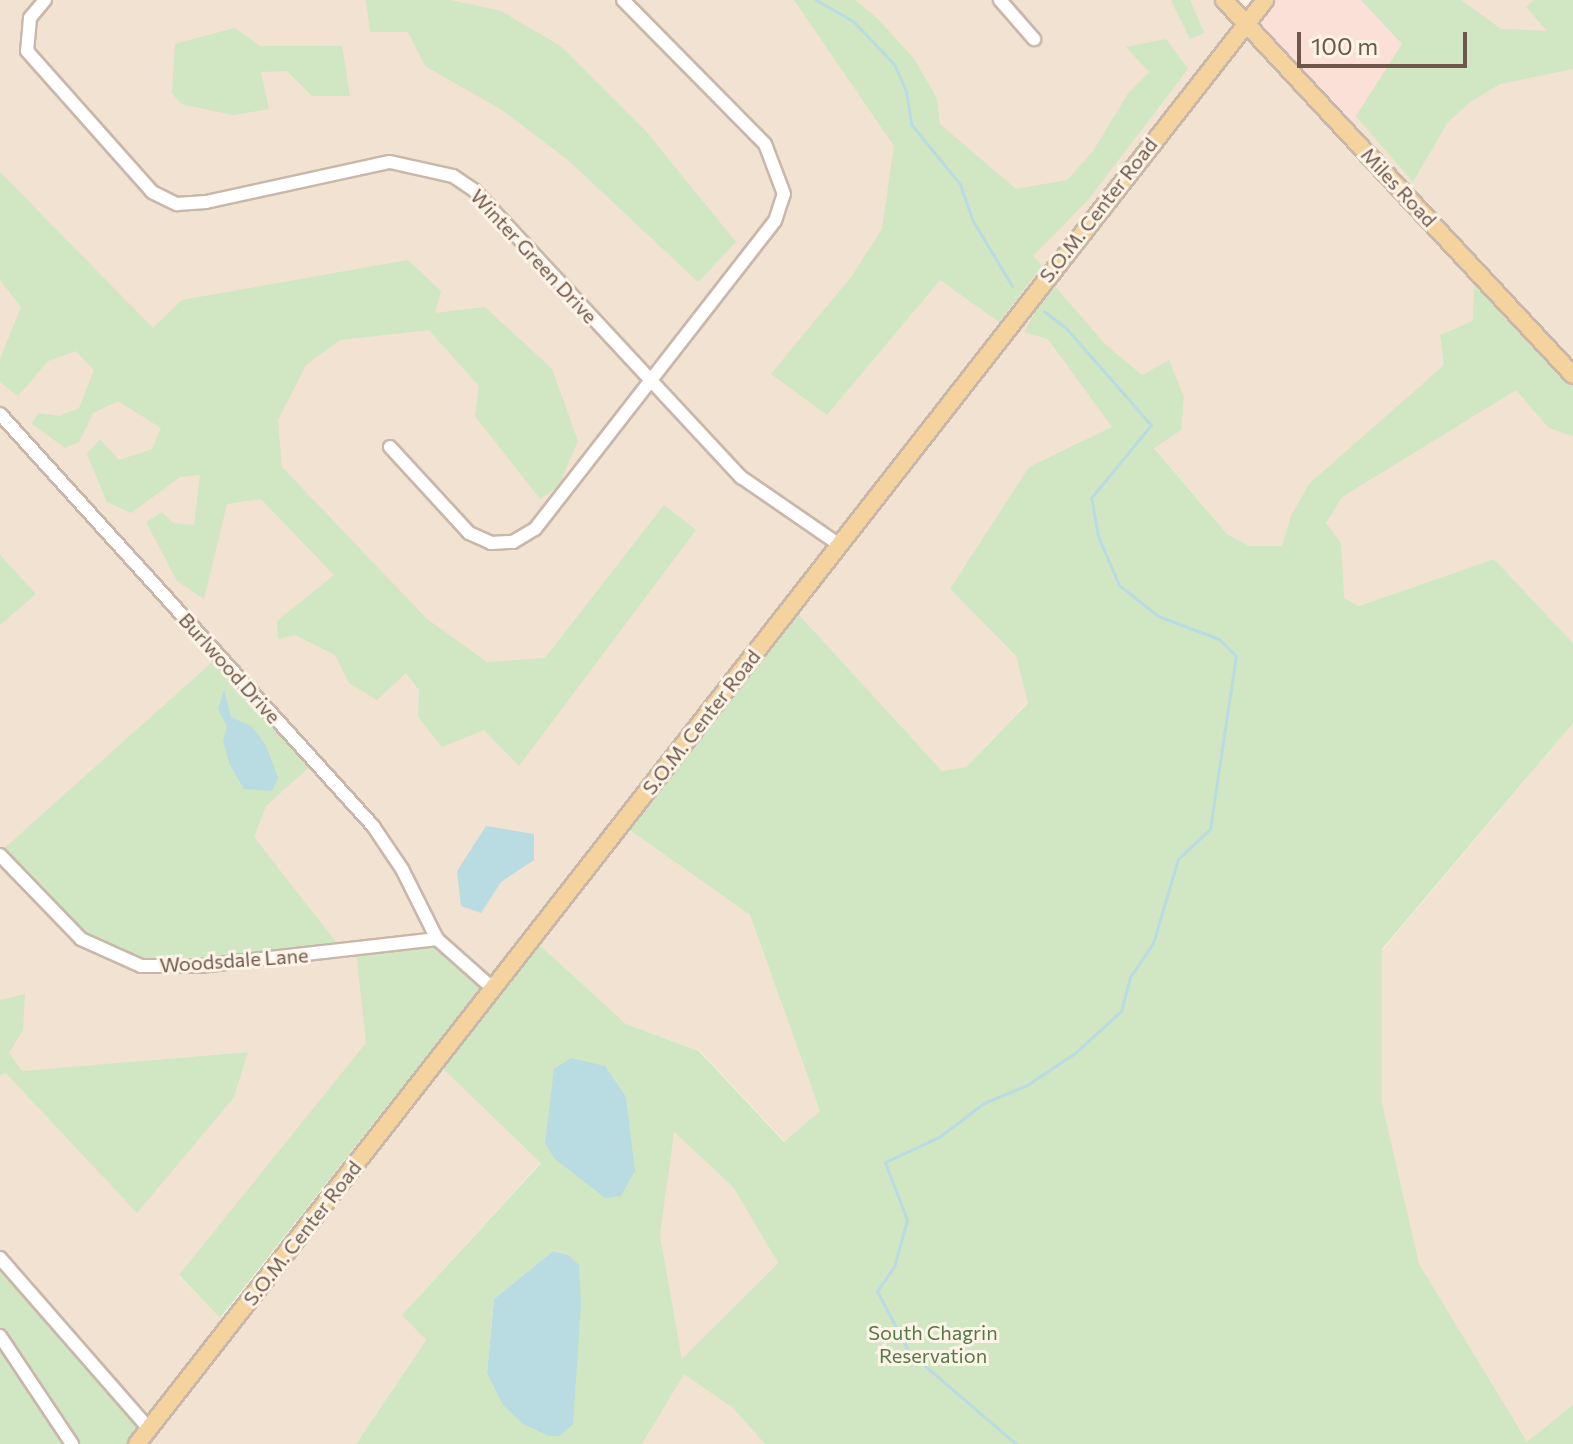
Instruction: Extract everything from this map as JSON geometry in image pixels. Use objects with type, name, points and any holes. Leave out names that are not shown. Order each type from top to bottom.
[{"type":"main road","name":"Miles Road","points":[[1224,0],[1573,375]]},
{"type":"main road","name":"S.O.M. Center Road","points":[[137,1444],[1244,22],[1265,0]]},
{"type":"street","name":"Winter Green Drive","points":[[45,0],[30,18],[27,51],[152,192],[177,204],[390,162],[453,176],[475,191],[741,477],[838,544]]},
{"type":"street","points":[[390,447],[469,533],[491,543],[513,542],[535,529],[775,221],[784,194],[765,144],[623,0]]},
{"type":"street","points":[[1000,0],[1034,39]]},
{"type":"street","name":"Burlwood Drive","points":[[0,414],[373,826],[402,869],[437,939]]},
{"type":"street","name":"Woodsdale Lane","points":[[0,855],[81,939],[141,966],[200,966],[437,939]]},
{"type":"street","points":[[437,939],[491,987]]},
{"type":"street","points":[[0,1258],[149,1429]]},
{"type":"street","points":[[0,1336],[72,1444]]},
{"type":"shaded area","points":[[0,0],[1218,0],[1237,20],[444,1036],[179,1276],[228,1326],[435,1061],[541,1162],[403,1314],[426,1340],[356,1444],[137,1444],[0,1258]],"holes":[[[247,1052],[234,1097],[7,1073]]]},
{"type":"shaded area","points":[[1265,0],[1361,0],[1402,44],[1347,131],[1244,22]]},
{"type":"shaded area","points":[[1361,0],[1573,0],[1573,643],[1494,559],[1359,606],[1227,534],[1130,419],[950,589],[1016,656],[1028,702],[966,767],[942,771],[791,606],[1244,22],[1402,44]]},
{"type":"shaded area","points":[[1573,723],[1573,1444],[1444,1444],[1198,1169]]},
{"type":"shaded area","points":[[621,824],[750,915],[820,1111],[785,1142],[700,1051],[626,1024],[532,938]]},
{"type":"shaded area","points":[[673,1131],[733,1187],[778,1263],[682,1360],[660,1235]]},
{"type":"shaded area","points":[[684,1373],[733,1408],[765,1444],[642,1444]]},
{"type":"green space","points":[[366,0],[451,0],[501,11],[562,47],[644,129],[736,242],[698,282],[568,160],[502,110],[425,66],[408,32],[370,32]]},
{"type":"green space","points":[[794,0],[855,0],[877,18],[915,60],[937,99],[940,124],[1016,189],[1067,180],[1093,151],[1129,92],[1149,72],[1126,47],[1166,39],[1188,69],[1088,200],[1033,256],[1042,266],[999,322],[940,280],[827,415],[771,374],[851,277],[882,229],[894,146]]},
{"type":"green space","points":[[1171,0],[1190,0],[1204,33],[1190,39]]},
{"type":"green space","points":[[1361,0],[1461,0],[1501,29],[1547,31],[1526,7],[1533,0],[1573,0],[1573,69],[1500,84],[1470,102],[1448,122],[1413,182],[1356,116],[1402,44]]},
{"type":"green space","points":[[235,28],[260,46],[342,46],[350,96],[312,96],[287,71],[261,72],[269,109],[233,115],[181,104],[172,93],[175,44]]},
{"type":"green space","points":[[0,172],[153,328],[182,300],[408,260],[441,291],[435,313],[485,307],[552,369],[578,441],[558,487],[540,499],[475,416],[479,386],[429,330],[340,340],[306,365],[278,420],[282,467],[427,619],[487,662],[545,658],[664,505],[696,530],[519,766],[484,730],[442,747],[418,717],[419,690],[406,673],[377,700],[349,683],[335,655],[295,635],[278,639],[277,621],[334,575],[261,499],[227,504],[204,599],[177,581],[146,522],[162,512],[173,523],[194,525],[200,475],[180,477],[131,513],[107,502],[87,454],[100,439],[119,460],[152,449],[161,428],[118,401],[93,413],[79,442],[65,448],[32,424],[38,413],[59,416],[79,408],[94,370],[76,351],[48,361],[18,396],[0,382],[0,359],[21,307],[0,280]]},
{"type":"green space","name":"South Chagrin Reservation","points":[[1052,283],[1106,345],[1142,375],[1169,360],[1184,397],[1181,430],[1154,448],[1227,534],[1249,546],[1282,546],[1291,516],[1309,484],[1444,365],[1440,335],[1473,321],[1474,284],[1573,387],[1573,436],[1549,428],[1516,390],[1342,497],[1326,523],[1341,543],[1344,598],[1359,606],[1494,559],[1573,643],[1573,723],[1382,949],[1382,1104],[1419,1264],[1527,1442],[1573,1405],[1573,1444],[765,1444],[733,1408],[684,1374],[642,1444],[356,1444],[426,1340],[402,1315],[541,1163],[435,1061],[532,938],[626,1024],[699,1051],[784,1142],[820,1111],[750,915],[621,824],[791,606],[942,771],[966,767],[1028,703],[1016,656],[950,589],[1029,467],[1112,427],[1048,339],[1024,332]],"holes":[[[674,1132],[733,1187],[778,1263],[682,1359],[660,1235]],[[553,1251],[568,1255],[487,1373],[494,1299]]]},
{"type":"green space","points":[[0,555],[36,594],[0,625]]},
{"type":"green space","points":[[219,656],[315,762],[266,806],[254,837],[343,951],[141,966],[81,939],[0,852]]},
{"type":"green space","points":[[437,939],[485,982],[220,1318],[179,1275],[366,1043],[356,950]]},
{"type":"green space","points":[[25,994],[23,1030],[9,1053],[22,1071],[248,1052],[234,1097],[137,1213],[6,1073],[0,1075],[0,1000]]},
{"type":"green space","points":[[0,1258],[149,1429],[136,1444],[0,1444]]},
{"type":"water","points":[[224,690],[231,717],[251,726],[266,745],[278,778],[272,791],[244,789],[230,765],[223,741],[227,726],[218,709]]},
{"type":"water","points":[[486,826],[534,834],[534,860],[501,882],[481,913],[461,906],[457,871]]},
{"type":"water","points":[[571,1058],[605,1066],[626,1097],[635,1171],[621,1196],[605,1198],[555,1159],[545,1144],[554,1069]]},
{"type":"water","points":[[553,1251],[568,1255],[579,1265],[581,1304],[573,1424],[559,1436],[549,1436],[523,1424],[503,1405],[487,1373],[494,1299]]},
{"type":"waterway","points":[[816,0],[853,21],[894,64],[906,91],[911,124],[960,184],[973,221],[1012,286]]},
{"type":"waterway","points":[[1016,1444],[909,1352],[877,1291],[894,1267],[907,1220],[885,1162],[939,1137],[984,1103],[1027,1085],[1075,1053],[1121,1011],[1130,977],[1153,943],[1178,859],[1210,829],[1236,656],[1219,639],[1158,616],[1119,585],[1098,536],[1091,498],[1151,425],[1067,329],[1044,311]]}]
